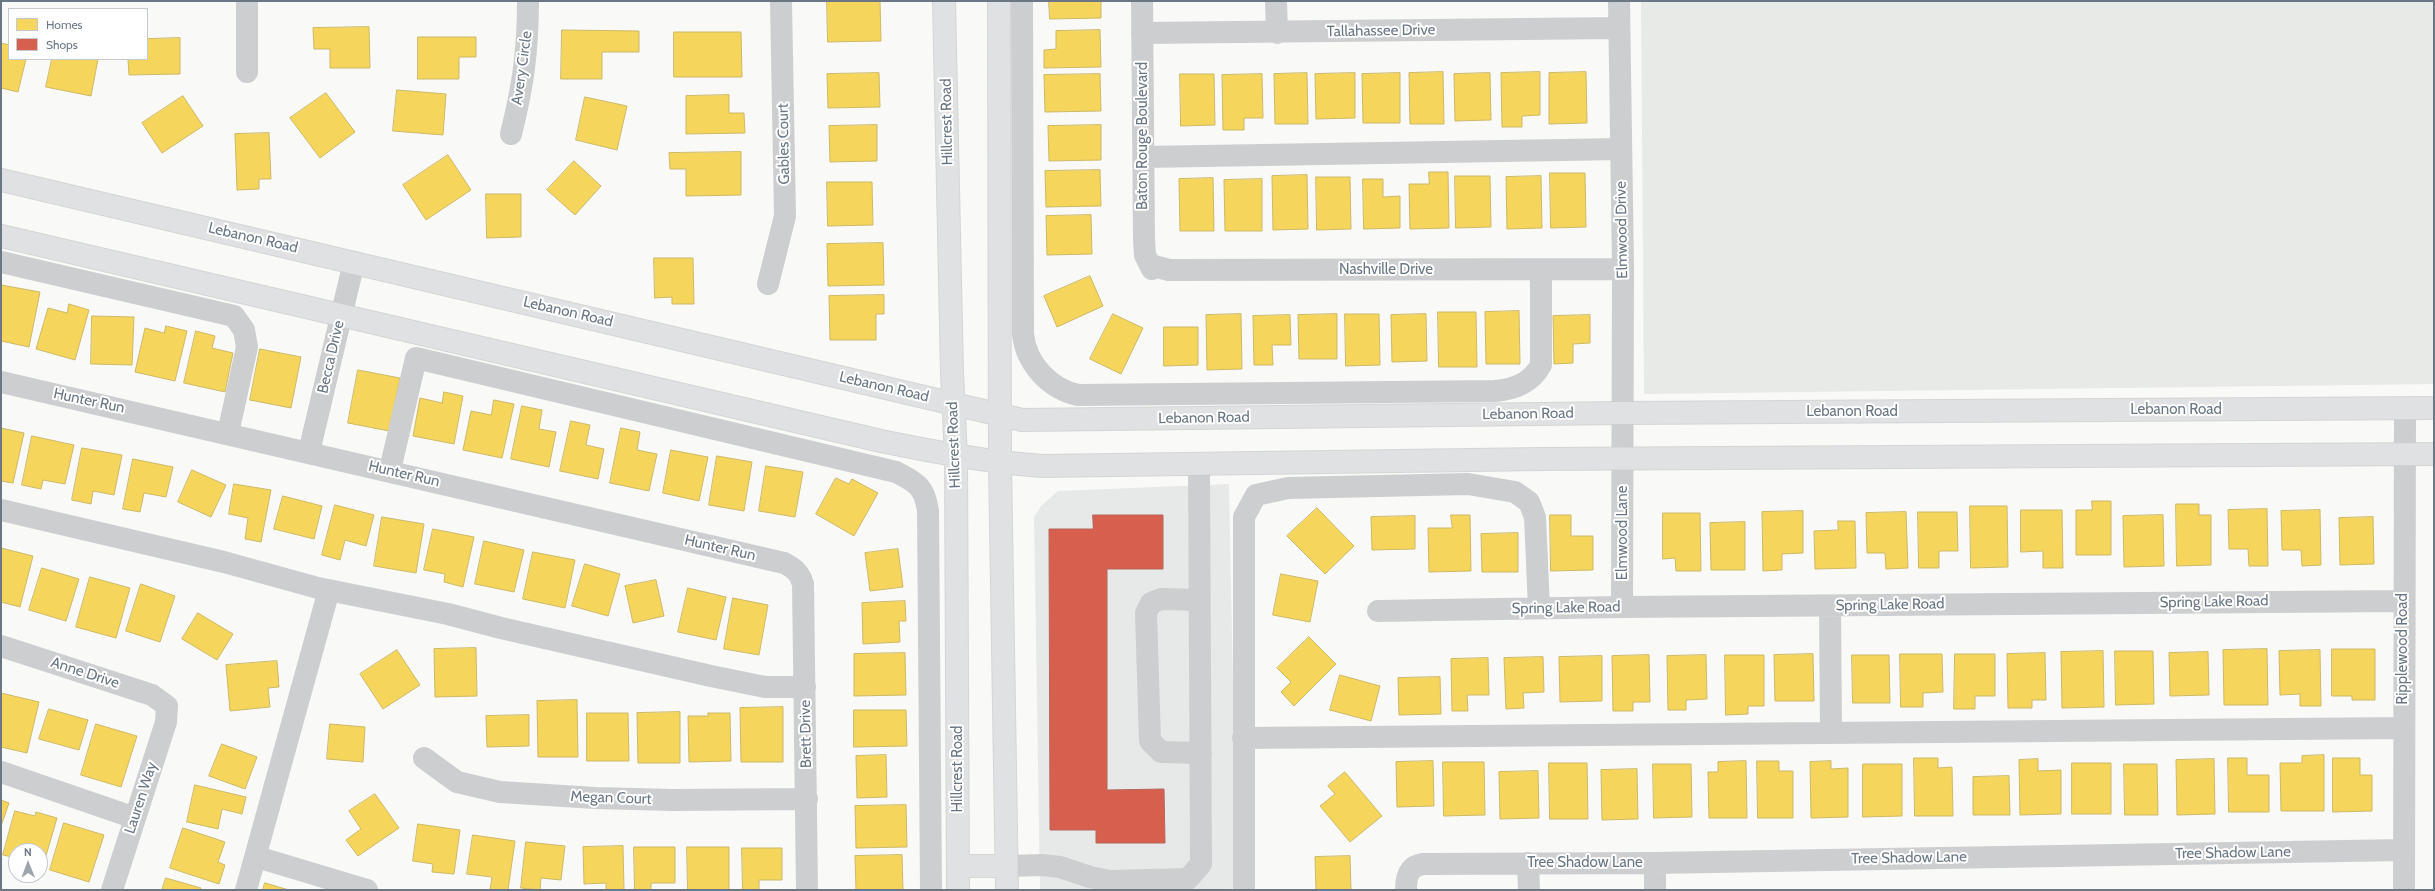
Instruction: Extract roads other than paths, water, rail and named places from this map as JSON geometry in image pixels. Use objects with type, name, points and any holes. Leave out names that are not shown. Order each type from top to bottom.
[{"type":"main road","name":"Hillcrest Road","points":[[944,1],[952,403],[956,457],[958,890]]},
{"type":"main road","points":[[999,1],[1000,463],[1007,890]]},
{"type":"main road","name":"Lebanon Road","points":[[1,180],[1022,420],[1623,413],[2434,408]]},
{"type":"main road","points":[[1,236],[341,316],[956,457],[1000,463],[1042,466],[1623,459],[2434,454]]},
{"type":"main road","points":[[958,866],[1007,866]]},
{"type":"street","points":[[246,72],[247,1]]},
{"type":"street","name":"Avery Circle","points":[[511,134],[523,88],[528,42],[528,1]]},
{"type":"street","name":"Gables Court","points":[[768,284],[785,216],[780,1]]},
{"type":"street","points":[[1022,1],[1023,334],[1026,350],[1032,361],[1059,389],[1086,394],[1495,391],[1515,388],[1532,377],[1540,365],[1541,270]]},
{"type":"street","name":"Baton Rouge Boulevard","points":[[1142,1],[1145,255],[1152,269]]},
{"type":"street","points":[[1276,1],[1276,33]]},
{"type":"street","name":"Elmwood Drive","points":[[1619,1],[1622,149],[1623,459]]},
{"type":"street","name":"Tallahassee Drive","points":[[1142,33],[1276,33],[1619,28]]},
{"type":"street","points":[[1144,157],[1622,149]]},
{"type":"street","points":[[1,262],[234,316],[244,330],[247,347],[228,433]]},
{"type":"street","name":"Becca Drive","points":[[309,452],[354,262]]},
{"type":"street","name":"Nashville Drive","points":[[1152,269],[1154,266],[1169,270],[1623,269]]},
{"type":"street","points":[[390,470],[416,358],[896,472],[916,482],[926,498],[928,511],[931,890]]},
{"type":"street","name":"Hunter Run","points":[[1,382],[390,470],[784,563],[793,568],[802,578]]},
{"type":"street","name":"Ripplewood Road","points":[[2404,890],[2403,601],[2405,408]]},
{"type":"street","name":"Elmwood Lane","points":[[1622,607],[1623,459]]},
{"type":"street","points":[[1007,866],[1060,867],[1090,877],[1110,881],[1188,879],[1198,869],[1202,858],[1199,464]]},
{"type":"street","points":[[1244,890],[1244,517],[1256,495],[1288,488],[1460,484],[1515,492],[1529,502],[1535,517],[1539,608]]},
{"type":"street","points":[[1,510],[224,562],[329,590],[441,612],[501,628],[740,682],[765,687],[805,687]]},
{"type":"street","name":"Brett Drive","points":[[802,578],[807,799],[807,890]]},
{"type":"street","points":[[246,890],[257,856],[262,829],[329,590]]},
{"type":"street","points":[[1200,600],[1161,599],[1151,602],[1146,613],[1150,741],[1161,752],[1201,753]]},
{"type":"street","name":"Spring Lake Road","points":[[1378,611],[1622,607],[2403,601]]},
{"type":"street","points":[[1830,606],[1831,733]]},
{"type":"street","name":"Anne Drive","points":[[1,646],[152,694],[167,706]]},
{"type":"street","name":"Lauren Way","points":[[112,890],[166,722],[167,706]]},
{"type":"street","points":[[1243,738],[2403,728]]},
{"type":"street","name":"Megan Court","points":[[424,758],[457,782],[500,792],[595,798],[672,800],[807,799]]},
{"type":"street","points":[[1,772],[135,818]]},
{"type":"street","name":"Tree Shadow Lane","points":[[1406,890],[1407,876],[1414,865],[2403,850]]},
{"type":"street","points":[[257,856],[367,890]]},
{"type":"street","points":[[1655,862],[1655,890]]},
{"type":"street","points":[[1528,863],[1529,890]]}]
